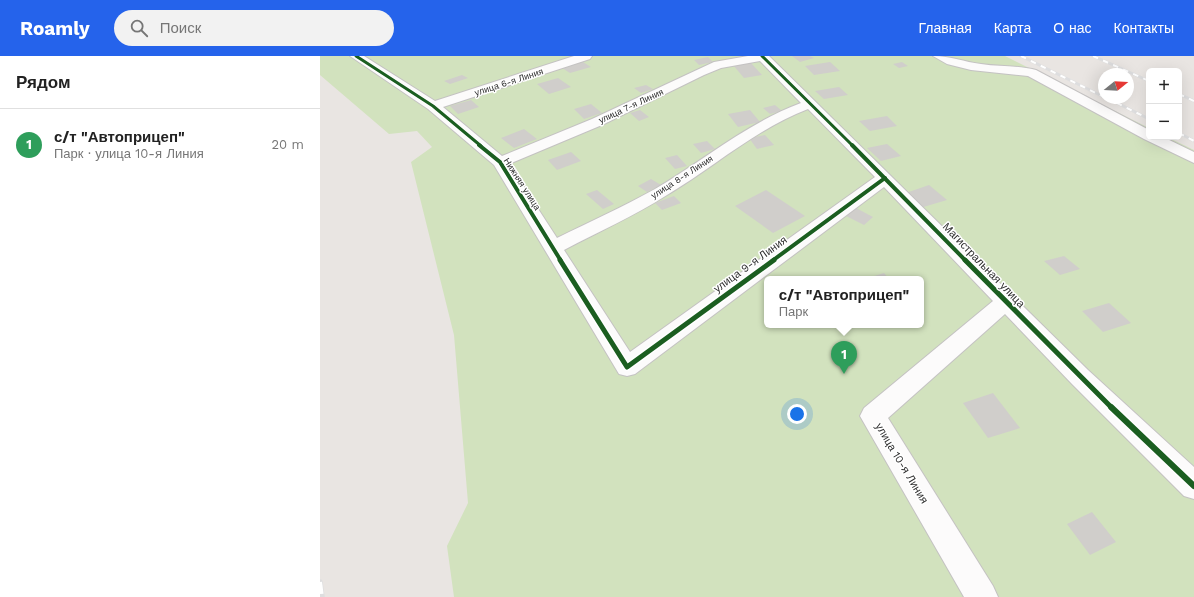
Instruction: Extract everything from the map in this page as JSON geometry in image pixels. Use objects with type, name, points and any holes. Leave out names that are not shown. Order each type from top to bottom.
[{"type":"street","name":"Нижняя улица","points":[[356,56],[433,106],[500,162],[627,367]]},
{"type":"street","name":"улица 6-я Линия","points":[[433,106],[586,56]]},
{"type":"street","points":[[939,56],[952,62],[972,67],[1014,68],[1032,73],[1146,135]]},
{"type":"street","name":"Магистральная улица","points":[[762,57],[885,178],[1080,377],[1194,486]]},
{"type":"street","name":"улица 7-я Линия","points":[[500,162],[597,122],[700,72],[718,66],[762,57]]},
{"type":"street","name":"улица 8-я Линия","points":[[553,248],[661,192],[749,133],[786,113],[810,104]]},
{"type":"street","points":[[1156,140],[1194,158]]},
{"type":"street","name":"улица 9-я Линия","points":[[627,367],[885,178]]},
{"type":"street","name":"улица 10-я Линия","points":[[982,597],[874,416],[1005,302]]},
{"type":"green space","points":[[320,56],[1005,56],[1098,102],[1098,104],[1101,104],[1146,126],[1146,140],[1173,140],[1194,150],[1194,597],[454,597],[447,546],[468,503],[454,335],[411,162],[432,147],[417,131],[389,134],[320,75]]},
{"type":"building","points":[[792,56],[810,56],[814,58],[800,62]]},
{"type":"building","points":[[708,57],[713,62],[699,65],[694,60]]},
{"type":"building","points":[[583,62],[591,67],[570,73],[562,68]]},
{"type":"building","points":[[830,62],[840,71],[814,75],[805,66]]},
{"type":"building","points":[[902,62],[908,66],[899,68],[893,64]]},
{"type":"building","points":[[751,63],[762,75],[744,78],[733,65]]},
{"type":"building","points":[[462,75],[468,78],[450,84],[444,81]]},
{"type":"building","points":[[558,78],[571,87],[549,94],[537,84]]},
{"type":"building","points":[[646,85],[653,89],[641,93],[634,88]]},
{"type":"building","points":[[839,87],[848,95],[824,99],[815,91]]},
{"type":"building","points":[[471,100],[479,107],[458,114],[450,106]]},
{"type":"building","points":[[591,104],[602,113],[584,119],[574,109]]},
{"type":"building","points":[[775,105],[782,111],[770,114],[763,108]]},
{"type":"building","points":[[640,110],[649,117],[639,121],[630,113]]},
{"type":"building","points":[[750,110],[760,122],[738,127],[728,114]]},
{"type":"building","points":[[887,116],[897,126],[870,131],[859,121]]},
{"type":"building","points":[[524,129],[537,139],[514,148],[501,138]]},
{"type":"building","points":[[765,135],[774,145],[757,149],[749,138]]},
{"type":"building","points":[[707,141],[715,149],[701,153],[693,144]]},
{"type":"building","points":[[887,144],[901,156],[881,161],[867,148]]},
{"type":"building","points":[[571,152],[581,161],[557,170],[548,160]]},
{"type":"building","points":[[677,155],[687,166],[675,169],[665,158]]},
{"type":"building","points":[[651,179],[661,185],[647,192],[638,186]]},
{"type":"building","points":[[929,185],[947,200],[920,208],[903,194]]},
{"type":"building","points":[[597,190],[614,204],[603,209],[586,194]]},
{"type":"building","points":[[766,190],[805,216],[773,233],[735,206]]},
{"type":"building","points":[[674,196],[681,203],[662,210],[655,203]]},
{"type":"building","points":[[856,208],[873,217],[864,225],[846,216]]},
{"type":"building","points":[[1064,256],[1080,269],[1060,275],[1044,261]]},
{"type":"building","points":[[884,273],[886,276],[874,276]]},
{"type":"building","points":[[1109,303],[1131,323],[1103,332],[1082,311]]},
{"type":"building","points":[[993,393],[1020,428],[988,438],[963,403]]},
{"type":"building","points":[[1092,512],[1116,542],[1090,555],[1067,524]]},
{"type":"railway","points":[[1021,56],[1098,94]]},
{"type":"railway","points":[[1093,56],[1146,80]]},
{"type":"railway","points":[[1182,95],[1194,101]]},
{"type":"railway","points":[[1119,104],[1146,118]]},
{"type":"railway","points":[[1182,135],[1194,141]]},
{"type":"railway","points":[[320,582],[322,597]]},
{"type":"cycle path","points":[[356,56],[433,106],[500,162],[627,367],[885,178]]},
{"type":"cycle path","points":[[762,56],[885,178],[1080,377],[1194,486]]},
{"type":"place","name":"с/т \"Автоприцеп\"","points":[[844,374]]}]
